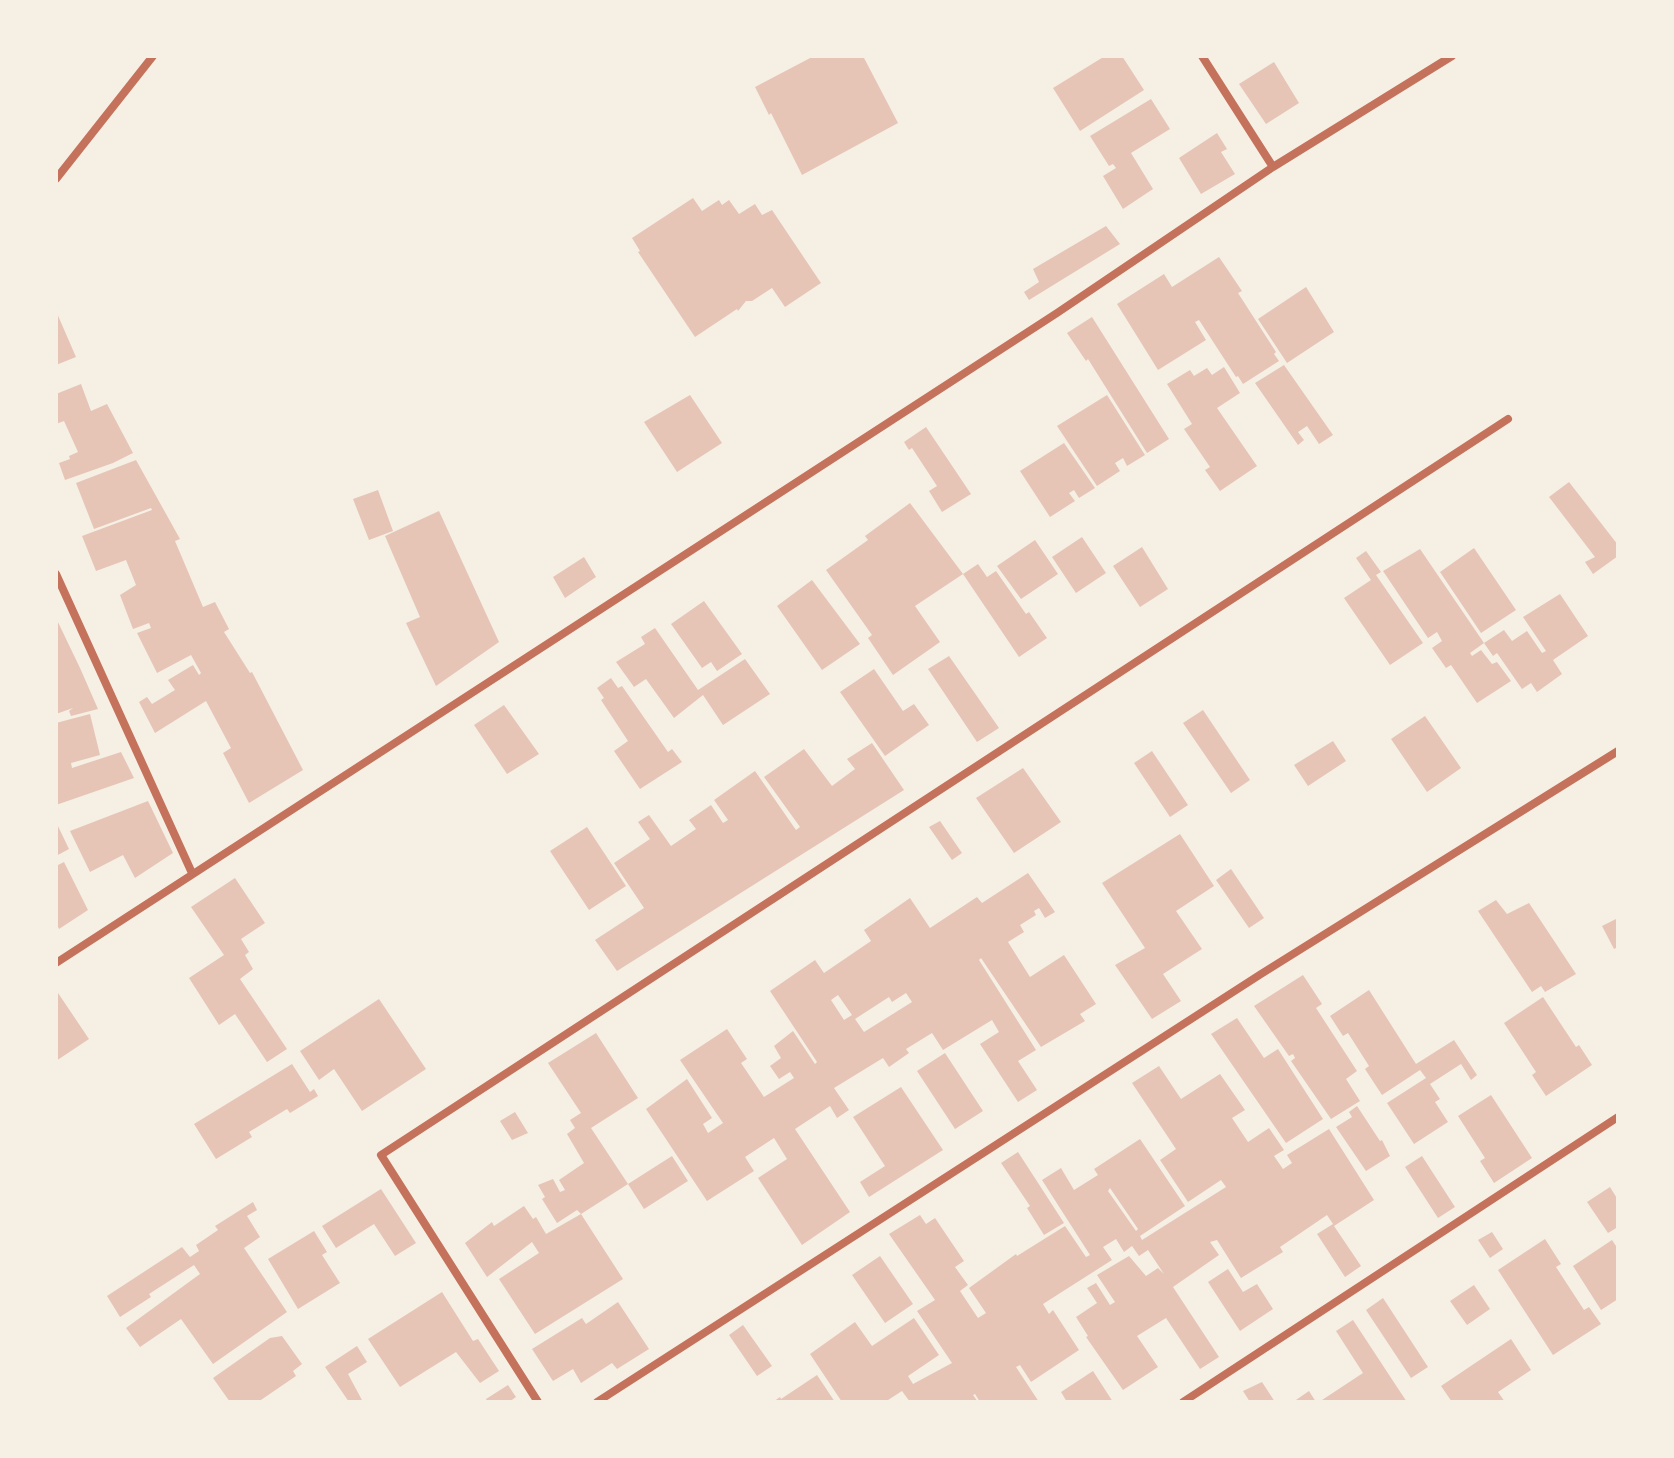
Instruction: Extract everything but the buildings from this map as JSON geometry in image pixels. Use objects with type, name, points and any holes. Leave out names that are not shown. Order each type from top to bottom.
[{"type":"street","points":[[56,179],[153,56]]},
{"type":"street","points":[[1202,56],[1273,167]]},
{"type":"street","points":[[56,963],[1057,313],[1273,167],[1452,56]]},
{"type":"street","points":[[538,1402],[381,1155],[1508,419]]},
{"type":"street","points":[[56,574],[192,873]]},
{"type":"street","points":[[597,1402],[1261,974],[1618,751]]},
{"type":"street","points":[[1183,1402],[1618,1117]]}]
